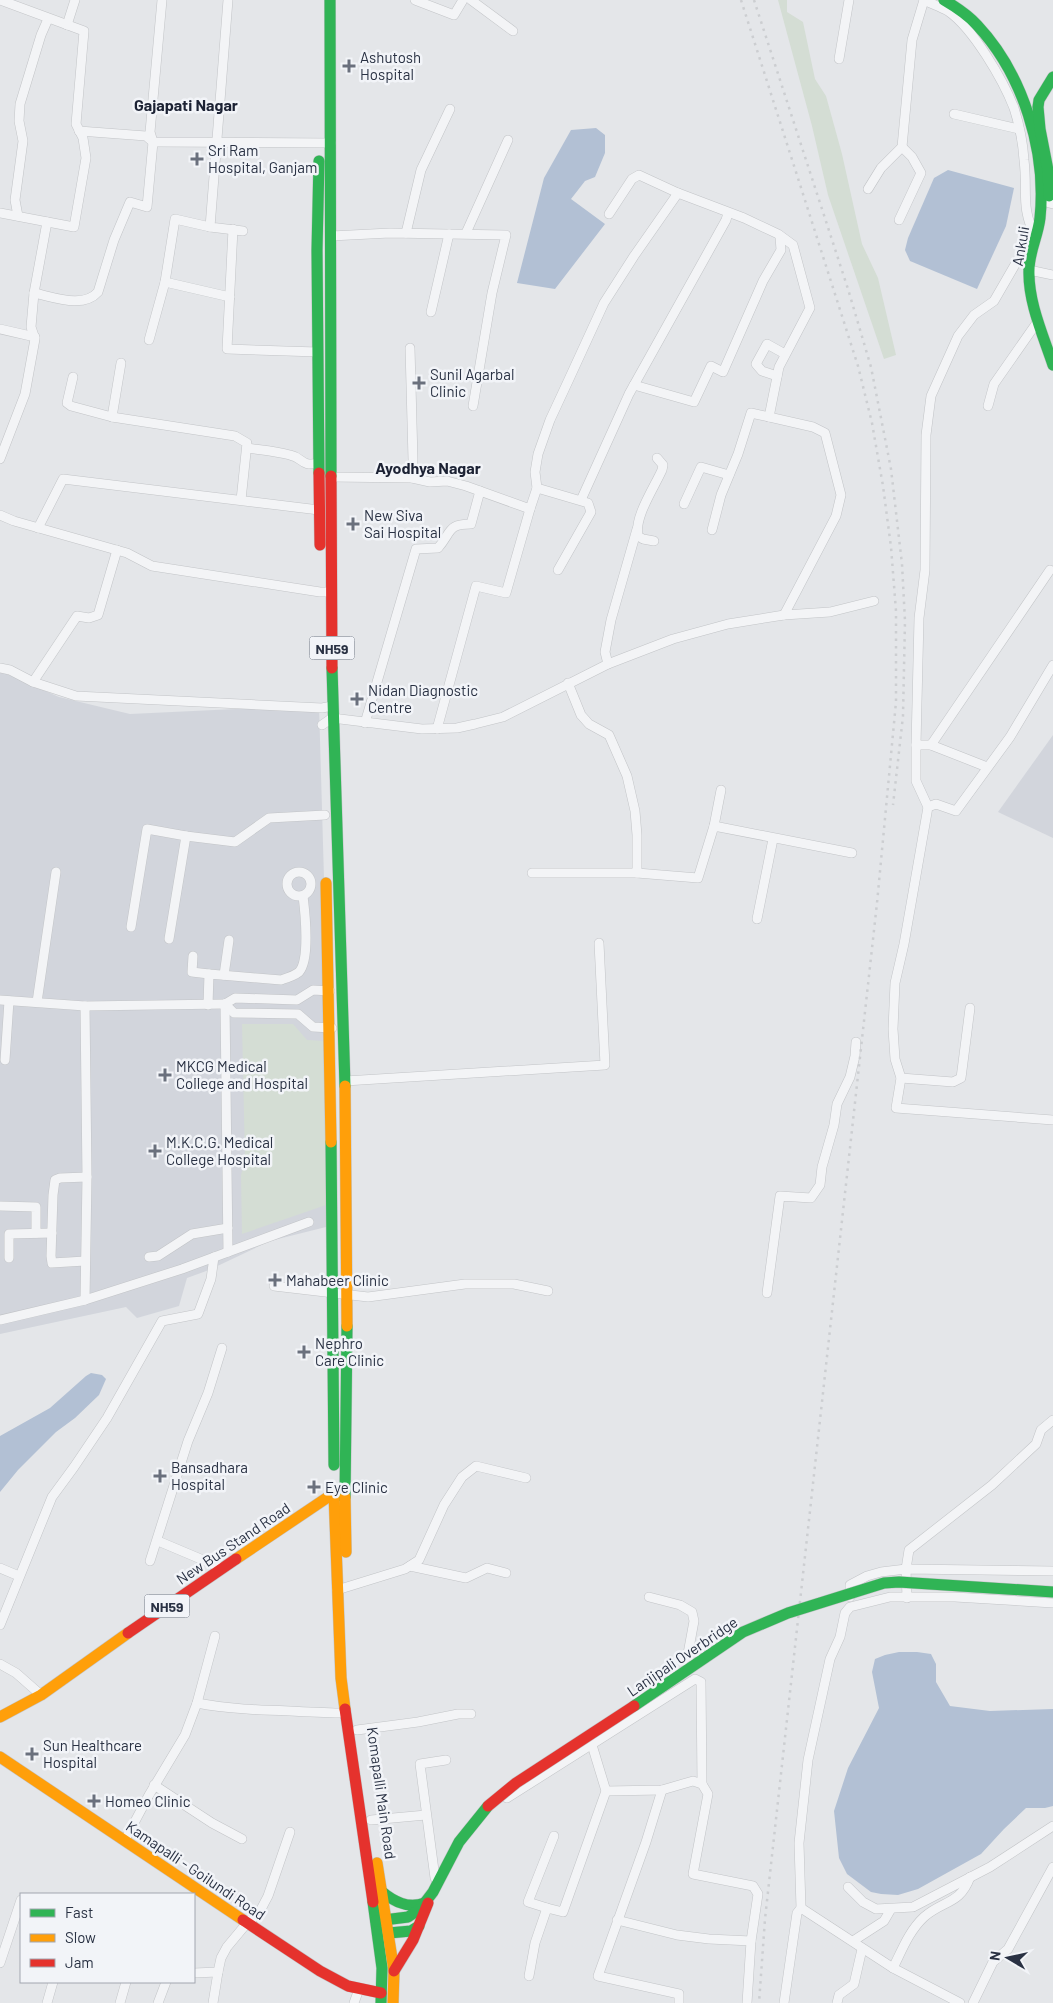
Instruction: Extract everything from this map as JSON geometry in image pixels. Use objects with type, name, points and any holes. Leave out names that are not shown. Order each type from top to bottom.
[{"type":"main road","points":[[320,0],[325,143],[316,250],[319,510],[326,592]]},
{"type":"main road","name":"NH59","points":[[330,0],[325,143],[331,236],[331,478],[326,592],[329,711],[343,991],[347,1208],[347,1295],[340,1495]]},
{"type":"main road","name":"Ankuli","points":[[944,0],[971,20],[987,37],[1007,65],[1029,118],[1035,145],[1040,219],[1029,270],[1038,321],[1050,346],[1053,365]]},
{"type":"main road","points":[[1035,242],[1046,221],[1051,203],[1050,170],[1040,129],[1038,107],[1039,100],[1053,77]]},
{"type":"main road","points":[[323,745],[322,725],[329,711]]},
{"type":"main road","points":[[326,874],[330,1028],[332,1294],[342,1589],[340,1664],[345,1713],[381,1920],[382,1998]]},
{"type":"main road","name":"New Bus Stand Road","points":[[0,1717],[41,1694],[222,1568],[340,1495]]},
{"type":"main road","name":"Lanjipali Overbridge","points":[[394,1971],[419,1926],[432,1890],[459,1842],[488,1806],[516,1783],[735,1636],[780,1616],[884,1584],[899,1582],[1053,1592]]},
{"type":"main road","name":"Komapalli Main Road","points":[[342,1589],[349,1661],[381,1891],[381,1920],[389,1933],[394,1971],[393,2003]]},
{"type":"main road","name":"Kamapalli - Goilundi Road","points":[[0,1757],[320,1971],[339,1982],[382,1998]]},
{"type":"main road","points":[[381,1920],[413,1915],[420,1910],[432,1890]]},
{"type":"main road","points":[[381,1891],[403,1905],[415,1906],[432,1890]]},
{"type":"main road","points":[[389,1933],[411,1930],[419,1926]]},
{"type":"street","points":[[0,0],[84,31],[76,124],[84,144],[86,158],[74,227],[0,213]]},
{"type":"street","points":[[67,26],[75,0]]},
{"type":"street","points":[[34,293],[83,302],[92,299],[98,292],[114,240],[130,202],[147,207],[153,142],[150,132],[162,0]]},
{"type":"street","points":[[210,227],[228,0]]},
{"type":"street","points":[[415,0],[454,14],[463,0]]},
{"type":"street","points":[[471,0],[513,31]]},
{"type":"street","points":[[839,60],[849,0]]},
{"type":"street","points":[[868,190],[881,168],[902,147],[912,40],[924,0],[947,11],[960,21],[974,37],[1014,108],[1025,162],[1026,214],[1035,242],[1020,256],[994,301],[974,315],[958,336],[931,396],[926,435],[925,570],[919,618],[916,745],[916,781],[928,807],[904,944],[895,983],[892,1011],[895,1058],[901,1078],[896,1108],[1053,1120]]},
{"type":"street","points":[[18,216],[15,200],[23,141],[19,121],[20,104],[41,35],[48,19]]},
{"type":"street","points":[[406,233],[421,170],[450,109]]},
{"type":"street","points":[[954,114],[1019,129]]},
{"type":"street","points":[[79,131],[146,136],[153,142],[325,143]]},
{"type":"street","points":[[466,234],[508,140]]},
{"type":"street","points":[[899,220],[921,173],[912,157],[902,147]]},
{"type":"street","points":[[609,214],[632,179],[639,175],[678,193],[744,218],[793,245],[810,308],[778,367],[769,417]]},
{"type":"street","points":[[437,729],[476,586],[506,593],[536,488],[535,464],[546,430],[604,303],[678,193]]},
{"type":"street","points":[[581,500],[650,353],[695,276],[728,213]]},
{"type":"street","points":[[149,340],[165,282],[175,219],[210,227],[243,231]]},
{"type":"street","points":[[0,459],[22,404],[35,337],[31,322],[34,293],[47,222]]},
{"type":"street","points":[[234,229],[227,349],[318,352]]},
{"type":"street","points":[[331,236],[406,233],[506,235],[492,293],[473,406]]},
{"type":"street","points":[[432,312],[449,234]]},
{"type":"street","points":[[634,385],[694,402],[711,366],[723,372],[763,281],[781,250],[780,237]]},
{"type":"street","points":[[1029,270],[1053,275]]},
{"type":"street","points":[[165,282],[230,298]]},
{"type":"street","points":[[988,406],[994,384],[1038,321]]},
{"type":"street","points":[[0,329],[35,337]]},
{"type":"street","points":[[777,376],[762,371],[756,364],[767,344],[785,354]]},
{"type":"street","points":[[410,348],[412,478]]},
{"type":"street","points":[[112,417],[121,363]]},
{"type":"street","points":[[73,377],[68,404],[70,406],[112,417],[235,436],[247,443],[241,500]]},
{"type":"street","points":[[712,530],[721,495],[751,413],[813,427],[825,433],[840,495],[836,516],[784,615]]},
{"type":"street","points":[[247,448],[294,456],[300,462],[309,465],[319,463]]},
{"type":"street","points":[[608,664],[604,652],[611,620],[637,530],[647,501],[662,470],[663,465],[657,458]]},
{"type":"street","points":[[684,504],[700,467],[729,475]]},
{"type":"street","points":[[331,478],[412,478],[430,482],[447,481],[480,490],[530,509]]},
{"type":"street","points":[[38,528],[63,479],[319,510]]},
{"type":"street","points":[[536,488],[581,500],[588,503],[592,512],[558,570]]},
{"type":"street","points":[[365,723],[416,549],[438,548],[444,541],[447,532],[457,524],[471,524],[480,490]]},
{"type":"street","points":[[0,515],[38,528],[127,553],[152,566],[326,592]]},
{"type":"street","points":[[637,530],[638,536],[654,541]]},
{"type":"street","points":[[34,682],[77,616],[89,618],[98,615],[117,550]]},
{"type":"street","points":[[931,744],[1050,570]]},
{"type":"street","points":[[0,668],[10,670],[34,682],[76,696],[329,711],[365,723],[400,728],[437,729],[475,724],[503,717],[608,664],[673,640],[718,627],[784,615],[830,612],[874,601]]},
{"type":"street","points":[[928,807],[936,804],[956,811],[1010,736],[1053,665]]},
{"type":"street","points":[[568,683],[581,715],[589,724],[610,735],[627,776],[636,827],[637,873]]},
{"type":"street","points":[[916,745],[931,744],[988,767]]},
{"type":"street","points":[[532,873],[637,873],[698,878],[714,826],[721,790]]},
{"type":"street","points":[[132,927],[148,829],[235,842],[269,818],[325,815]]},
{"type":"street","points":[[714,826],[772,839],[852,853]]},
{"type":"street","points":[[170,939],[186,836]]},
{"type":"street","points":[[757,919],[772,839]]},
{"type":"street","points":[[37,1002],[56,872]]},
{"type":"street","points":[[193,956],[192,972],[281,980],[291,977],[300,971],[304,960],[306,930],[303,896]]},
{"type":"street","points":[[224,975],[229,940]]},
{"type":"street","points":[[345,1081],[605,1065],[598,943]]},
{"type":"street","points":[[208,1004],[210,974]]},
{"type":"street","points":[[5,1060],[4,1001],[85,1006],[225,1004],[235,998],[297,1000],[313,990],[343,991]]},
{"type":"street","points":[[225,1004],[234,1012],[298,1014],[313,1027],[344,1028]]},
{"type":"street","points":[[225,1004],[228,1252]]},
{"type":"street","points":[[85,1006],[86,1300]]},
{"type":"street","points":[[901,1078],[953,1082],[961,1078],[970,1008]]},
{"type":"street","points":[[767,1293],[780,1196],[811,1198],[820,1185],[822,1167],[834,1125],[837,1104],[850,1077],[856,1042]]},
{"type":"street","points":[[85,1261],[52,1263],[52,1219],[55,1180],[60,1178],[87,1177]]},
{"type":"street","points":[[0,1206],[36,1207],[36,1234]]},
{"type":"street","points":[[332,1214],[347,1208]]},
{"type":"street","points":[[36,1219],[52,1219]]},
{"type":"street","points":[[0,1320],[86,1300],[214,1257],[309,1222]]},
{"type":"street","points":[[148,1257],[158,1256],[192,1234],[228,1228]]},
{"type":"street","points":[[9,1258],[9,1234],[52,1233]]},
{"type":"street","points":[[0,1625],[18,1576],[52,1497],[107,1418],[162,1321],[198,1314],[211,1280],[214,1257]]},
{"type":"street","points":[[274,1286],[368,1297],[465,1284],[514,1284],[548,1291]]},
{"type":"street","points":[[150,1560],[158,1541],[188,1441],[208,1393],[222,1348]]},
{"type":"street","points":[[907,1598],[906,1570],[909,1550],[992,1485],[1036,1444],[1041,1430],[1053,1420]]},
{"type":"street","points":[[342,1589],[405,1569],[419,1560],[444,1505],[462,1477],[476,1466],[526,1478]]},
{"type":"street","points":[[158,1541],[222,1568]]},
{"type":"street","points":[[410,1566],[466,1578],[487,1568],[506,1573]]},
{"type":"street","points":[[0,1568],[18,1576]]},
{"type":"street","points":[[784,2003],[795,1922],[797,1913],[801,1908],[799,1844],[808,1760],[830,1659],[840,1637],[846,1613],[850,1607],[850,1585],[881,1572],[906,1570],[1053,1571]]},
{"type":"street","points":[[649,1597],[680,1605],[692,1612],[694,1622],[687,1659]]},
{"type":"street","points":[[850,1607],[890,1597],[955,1597],[1053,1603]]},
{"type":"street","points":[[126,1840],[154,1785],[185,1735],[197,1703],[216,1636]]},
{"type":"street","points":[[0,1664],[16,1673],[41,1694]]},
{"type":"street","points":[[432,1890],[448,1875],[472,1833],[494,1809],[524,1787],[696,1679],[701,1682],[702,1784],[708,1794],[693,1874],[753,1886],[758,1894],[751,1941],[747,2003]]},
{"type":"street","points":[[197,1703],[245,1709],[345,1713]]},
{"type":"street","points":[[358,1730],[418,1722],[458,1714],[471,1714]]},
{"type":"street","points":[[554,1836],[528,1902],[563,1912],[606,1791],[592,1745]]},
{"type":"street","points":[[432,1890],[420,1764],[446,1760]]},
{"type":"street","points":[[606,1791],[662,1790],[693,1780],[702,1784]]},
{"type":"street","points":[[154,1785],[212,1823],[242,1839]]},
{"type":"street","points":[[662,1790],[646,1842],[598,1976],[679,1994],[679,2003]]},
{"type":"street","points":[[371,1820],[426,1815]]},
{"type":"street","points":[[848,1887],[863,1902],[876,1908],[913,1907],[990,1867],[1053,1826]]},
{"type":"street","points":[[213,2003],[218,1972],[224,1952],[236,1935],[259,1913],[268,1896],[290,1832]]},
{"type":"street","points":[[973,2003],[993,1962],[1008,1949],[1053,1867]]},
{"type":"street","points":[[893,1968],[914,1928],[926,1916],[966,1890],[970,1877]]},
{"type":"street","points":[[0,1963],[20,1903]]},
{"type":"street","points":[[529,1976],[535,1943],[547,1908]]},
{"type":"street","points":[[801,1908],[893,1968],[960,2003]]},
{"type":"street","points":[[853,1941],[884,1921],[891,1909]]},
{"type":"street","points":[[617,1920],[677,1935],[751,1941]]},
{"type":"street","points":[[837,2003],[839,1995],[854,1984],[862,1949]]},
{"type":"street","points":[[195,1973],[218,1972]]},
{"type":"street","points":[[47,2003],[54,1983]]},
{"type":"street","points":[[120,2003],[126,1983]]},
{"type":"street","points":[[158,2003],[166,1983]]},
{"type":"street","points":[[354,2003],[359,1989]]},
{"type":"shaded area","points":[[778,0],[787,0],[787,12],[803,22],[815,79],[826,96],[842,154],[862,244],[878,278],[896,355],[884,359],[828,195],[812,126]]},
{"type":"shaded area","name":"MKCG Medical College and Hospital","points":[[0,671],[59,697],[130,714],[319,705],[334,1225],[270,1241],[209,1270],[187,1278],[179,1306],[137,1318],[126,1307],[0,1334]]},
{"type":"shaded area","points":[[1053,735],[1053,838],[998,812]]},
{"type":"shaded area","points":[[242,1024],[293,1024],[307,1040],[324,1041],[329,1204],[242,1234],[241,1175],[245,1161]]},
{"type":"water","points":[[596,128],[605,135],[605,153],[595,177],[585,181],[571,199],[605,224],[555,289],[517,283],[544,178],[571,130]]},
{"type":"water","points":[[948,170],[1014,188],[1006,226],[977,289],[910,261],[905,250],[908,238],[934,178]]},
{"type":"water","points":[[91,1373],[102,1375],[106,1379],[99,1395],[75,1418],[56,1432],[18,1470],[0,1492],[0,1436],[50,1408]]},
{"type":"water","points":[[899,1652],[931,1654],[936,1664],[936,1682],[950,1706],[990,1711],[1053,1709],[1053,1806],[1026,1808],[981,1854],[918,1889],[898,1895],[871,1892],[847,1874],[839,1858],[834,1811],[848,1768],[879,1708],[872,1672],[875,1659]]},
{"type":"railway","points":[[741,0],[858,366],[872,423],[883,486],[891,547],[896,611],[896,702],[877,903],[765,1919],[759,2003]]},
{"type":"railway","points":[[754,0],[848,289],[871,367],[891,469],[902,564],[905,621],[903,716],[893,805]]},
{"type":"traffic: fast","points":[[330,0],[331,476]]},
{"type":"traffic: fast","points":[[944,0],[970,18],[993,45],[1007,66],[1019,90],[1028,115],[1040,166],[1041,192],[1039,225],[1029,263],[1029,282],[1037,318],[1053,365]]},
{"type":"traffic: fast","points":[[1049,196],[1048,170],[1038,107],[1039,100],[1053,77]]},
{"type":"traffic: fast","points":[[319,161],[317,250],[319,473]]},
{"type":"traffic: fast","points":[[332,668],[345,1086]]},
{"type":"traffic: fast","points":[[331,1142],[334,1465]]},
{"type":"traffic: fast","points":[[334,1493],[345,1497],[347,1326]]},
{"type":"traffic: fast","points":[[634,1706],[743,1632],[788,1613],[884,1583],[899,1582],[1053,1592]]},
{"type":"traffic: fast","points":[[376,1921],[408,1917],[420,1909],[433,1892],[459,1842],[488,1806]]},
{"type":"traffic: fast","points":[[381,1891],[407,1905],[425,1903]]},
{"type":"traffic: fast","points":[[373,1902],[382,1968],[381,2003]]},
{"type":"traffic: fast","points":[[389,1933],[411,1931],[419,1926]]},
{"type":"traffic: slow","points":[[326,883],[331,1142]]},
{"type":"traffic: slow","points":[[345,1086],[347,1326]]},
{"type":"traffic: slow","points":[[334,1493],[341,1678],[345,1709]]},
{"type":"traffic: slow","points":[[236,1559],[334,1493]]},
{"type":"traffic: slow","points":[[345,1497],[346,1552]]},
{"type":"traffic: slow","points":[[0,1717],[41,1695],[128,1633]]},
{"type":"traffic: slow","points":[[0,1757],[243,1920]]},
{"type":"traffic: slow","points":[[377,1863],[394,1971],[393,2003]]},
{"type":"traffic: jam","points":[[319,473],[320,545]]},
{"type":"traffic: jam","points":[[331,476],[332,668]]},
{"type":"traffic: jam","points":[[128,1633],[236,1559]]},
{"type":"traffic: jam","points":[[488,1806],[516,1783],[634,1706]]},
{"type":"traffic: jam","points":[[345,1709],[373,1902]]},
{"type":"traffic: jam","points":[[394,1971],[413,1940],[428,1903]]},
{"type":"traffic: jam","points":[[243,1920],[320,1971],[348,1986],[381,1993]]},
{"type":"place","name":"Ashutosh Hospital","points":[[349,66]]},
{"type":"place","name":"Sri Ram Hospital, Ganjam","points":[[197,159]]},
{"type":"place","name":"Sunil Agarbal Clinic","points":[[419,383]]},
{"type":"place","name":"New Siva Sai Hospital","points":[[353,524]]},
{"type":"place","name":"Nidan Diagnostic Centre","points":[[357,699]]},
{"type":"place","name":"MKCG Medical College and Hospital","points":[[165,1075]]},
{"type":"place","name":"M.K.C.G. Medical College Hospital","points":[[155,1151]]},
{"type":"place","name":"Mahabeer Clinic","points":[[275,1280]]},
{"type":"place","name":"Nephro Care Clinic","points":[[304,1352]]},
{"type":"place","name":"Bansadhara Hospital","points":[[160,1476]]},
{"type":"place","name":"Eye Clinic","points":[[314,1487]]},
{"type":"place","name":"Sun Healthcare Hospital","points":[[32,1754]]},
{"type":"place","name":"Homeo Clinic","points":[[94,1801]]},
{"type":"district","name":"Gajapati Nagar","points":[[186,104]]},
{"type":"district","name":"Ayodhya Nagar","points":[[428,467]]}]
